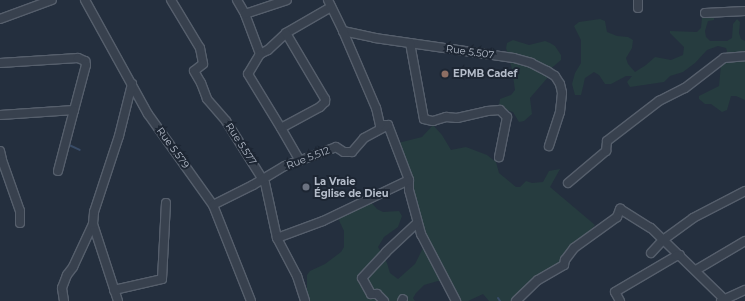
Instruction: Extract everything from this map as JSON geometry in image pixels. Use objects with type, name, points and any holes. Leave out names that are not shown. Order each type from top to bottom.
[{"type":"street","points":[[0,19],[52,0]]},
{"type":"street","name":"Rue 5.579","points":[[85,0],[148,114],[213,205],[251,301]]},
{"type":"street","name":"Rue 5.577","points":[[171,0],[200,48],[203,64],[194,72],[201,83],[207,99],[226,121],[268,191],[277,238],[297,276],[305,301]]},
{"type":"street","points":[[237,0],[245,14],[260,54]]},
{"type":"street","points":[[245,14],[287,0]]},
{"type":"street","points":[[300,161],[282,128],[248,74],[260,54],[268,50],[286,33],[330,3],[376,108],[380,125],[388,125],[409,180],[409,190],[417,223],[436,265],[456,301]]},
{"type":"street","points":[[705,13],[745,11]]},
{"type":"street","name":"Rue 5.507","points":[[343,31],[410,43],[514,58],[531,63],[555,76],[560,84],[562,93],[560,112],[549,146]]},
{"type":"street","points":[[282,128],[320,107],[325,102],[286,33]]},
{"type":"street","points":[[410,43],[424,119],[433,121],[446,117],[457,118],[487,111],[500,110],[504,112],[507,117],[499,158]]},
{"type":"street","points":[[568,182],[606,151],[606,141],[659,101],[685,88],[724,58],[745,56]]},
{"type":"street","points":[[0,62],[81,59],[86,65],[58,171]]},
{"type":"street","points":[[64,301],[62,288],[93,224],[94,212],[119,136],[132,84]]},
{"type":"street","points":[[0,115],[74,110]]},
{"type":"street","name":"Rue 5.512","points":[[213,205],[300,161],[336,147],[344,152],[352,152],[364,138],[388,125]]},
{"type":"street","points":[[0,150],[2,160],[20,211],[20,223]]},
{"type":"street","points":[[277,238],[324,221],[409,180]]},
{"type":"street","points":[[651,253],[663,240],[693,218],[745,191]]},
{"type":"street","points":[[114,290],[162,278],[166,203]]},
{"type":"street","points":[[516,301],[538,280],[564,265],[565,260],[574,248],[617,217],[620,209],[651,228],[696,270],[724,301],[745,290]]},
{"type":"street","points":[[384,301],[377,294],[371,294],[362,278],[386,252],[417,223]]},
{"type":"street","points":[[93,224],[118,301]]},
{"type":"street","points":[[696,270],[745,241]]},
{"type":"street","points":[[620,301],[615,292],[680,255]]},
{"type":"green space","points":[[706,14],[714,17],[714,20],[708,21],[705,31],[706,37],[710,41],[727,41],[732,38],[733,24],[737,19],[740,22],[739,33],[741,39],[745,41],[745,100],[736,96],[731,96],[727,110],[722,112],[711,104],[705,104],[699,99],[699,96],[719,86],[721,65],[727,51],[726,48],[718,46],[707,50],[695,63],[683,72],[670,76],[664,82],[630,87],[627,82],[632,76],[626,76],[611,84],[605,84],[599,75],[594,72],[585,78],[581,95],[575,95],[572,84],[575,73],[581,63],[581,40],[574,26],[579,22],[600,19],[605,21],[607,32],[617,36],[628,37],[633,40],[632,48],[626,58],[628,64],[635,72],[655,57],[671,60],[683,55],[684,47],[670,33],[670,31],[697,32],[701,28],[702,17]]},
{"type":"green space","points":[[513,40],[529,45],[545,41],[555,46],[561,55],[561,60],[548,71],[549,76],[530,98],[532,114],[524,121],[519,122],[513,112],[503,109],[499,105],[500,99],[511,95],[515,90],[512,69],[506,48],[507,43]]},
{"type":"green space","points":[[433,125],[442,135],[451,150],[466,147],[487,155],[496,162],[499,173],[516,187],[520,187],[526,181],[532,183],[543,182],[549,171],[560,169],[550,187],[595,225],[559,265],[511,301],[489,301],[483,294],[468,301],[459,301],[444,282],[438,281],[424,285],[413,298],[415,301],[309,301],[307,292],[307,275],[310,271],[325,264],[341,252],[344,247],[344,231],[337,216],[370,201],[377,209],[383,212],[399,211],[402,216],[398,227],[384,237],[378,247],[387,263],[390,273],[398,279],[415,264],[428,238],[415,204],[413,183],[398,143],[422,137]]},
{"type":"waterway","points":[[67,144],[80,150]]},
{"type":"place","name":"EPMB Cadef","points":[[445,74]]},
{"type":"place","name":"La Vraie Église de Dieu","points":[[306,187]]}]
